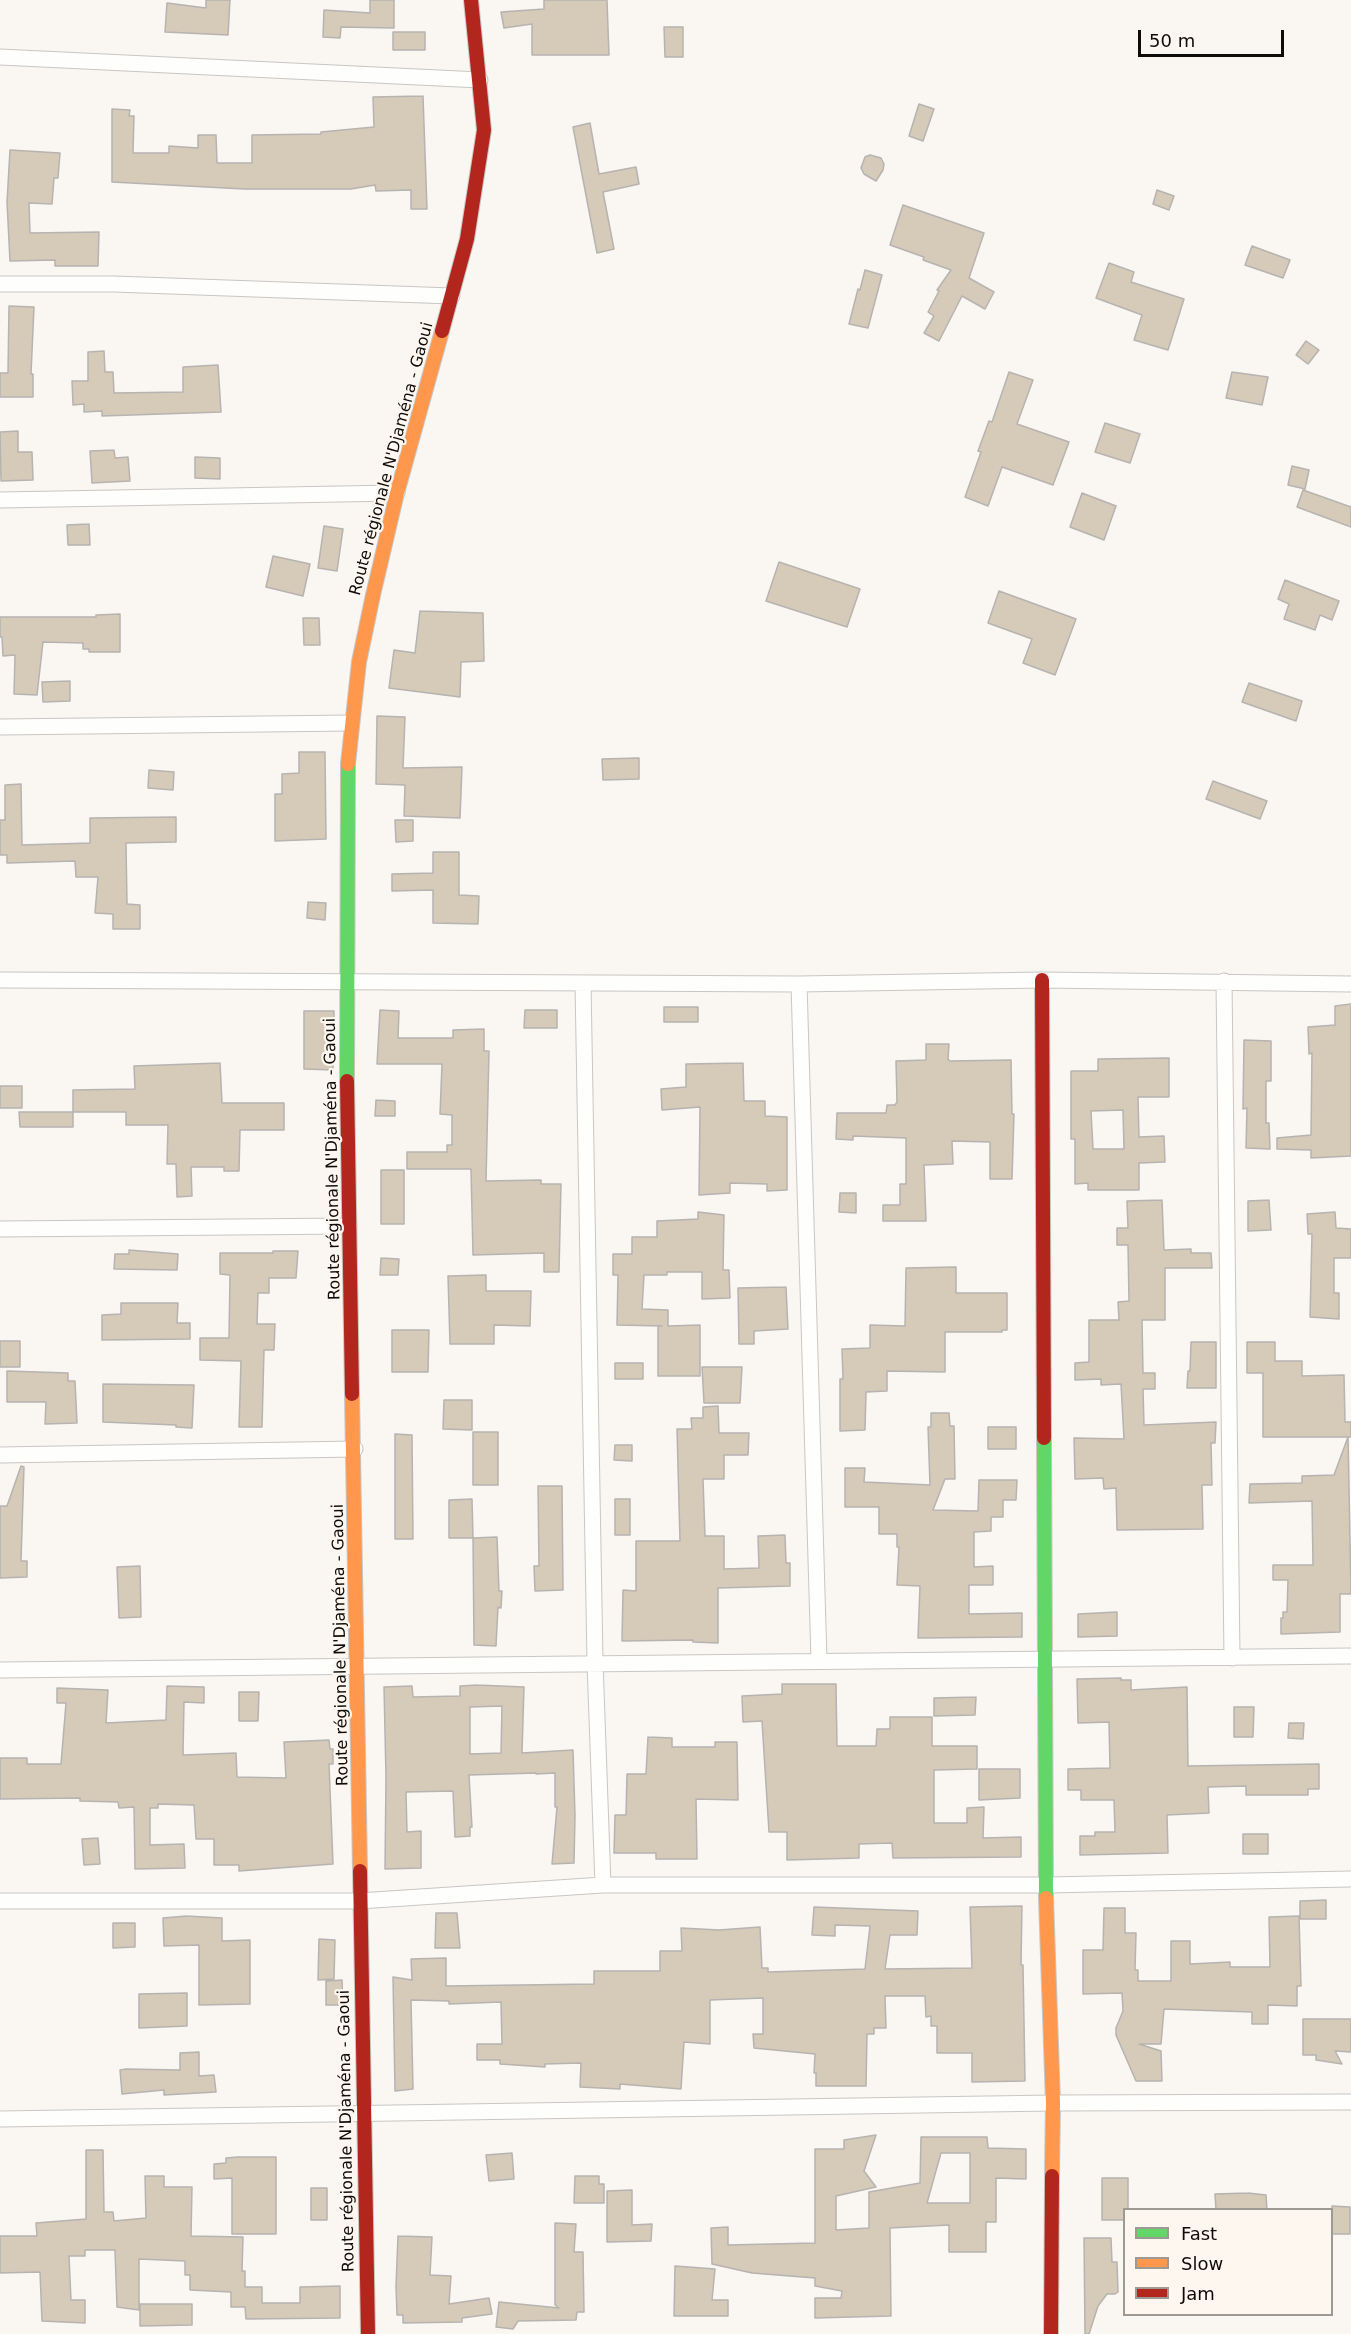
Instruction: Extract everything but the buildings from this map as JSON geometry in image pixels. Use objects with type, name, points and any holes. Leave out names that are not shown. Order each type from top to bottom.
[{"type":"street","name":"Route régionale N'Djaména - Gaoui","points":[[368,2334],[359,1900],[355,1449],[349,1226],[348,777],[351,723],[359,662],[397,493],[467,239],[477,184],[484,130],[471,0]]},
{"type":"street","points":[[0,57],[480,80]]},
{"type":"street","points":[[0,285],[114,284],[452,296]]},
{"type":"street","points":[[0,500],[397,493]]},
{"type":"street","points":[[0,727],[351,723]]},
{"type":"street","points":[[0,980],[799,984],[1042,980],[1351,984]]},
{"type":"street","points":[[1042,980],[1046,1884],[1053,2103],[1051,2334]]},
{"type":"street","points":[[1224,981],[1232,1658]]},
{"type":"street","points":[[583,983],[595,1662],[603,1885]]},
{"type":"street","points":[[799,984],[819,1660]]},
{"type":"street","points":[[0,1229],[349,1226]]},
{"type":"street","points":[[0,1455],[355,1449]]},
{"type":"street","points":[[0,1670],[358,1664],[1351,1656]]},
{"type":"street","points":[[0,1901],[359,1900],[603,1885],[1046,1884],[1351,1879]]},
{"type":"street","points":[[0,2119],[1053,2103],[1351,2102]]},
{"type":"traffic: fast","points":[[347,1081],[348,764]]},
{"type":"traffic: fast","points":[[1044,1438],[1046,1898]]},
{"type":"traffic: slow","points":[[348,764],[359,662],[373,595],[397,493],[442,331]]},
{"type":"traffic: slow","points":[[352,1394],[360,1871]]},
{"type":"traffic: slow","points":[[1046,1898],[1053,2103],[1052,2176]]},
{"type":"traffic: jam","points":[[442,331],[467,239],[484,130],[471,0]]},
{"type":"traffic: jam","points":[[1042,980],[1044,1438]]},
{"type":"traffic: jam","points":[[347,1081],[352,1394]]},
{"type":"traffic: jam","points":[[360,1871],[368,2334]]},
{"type":"traffic: jam","points":[[1051,2334],[1052,2176]]}]
